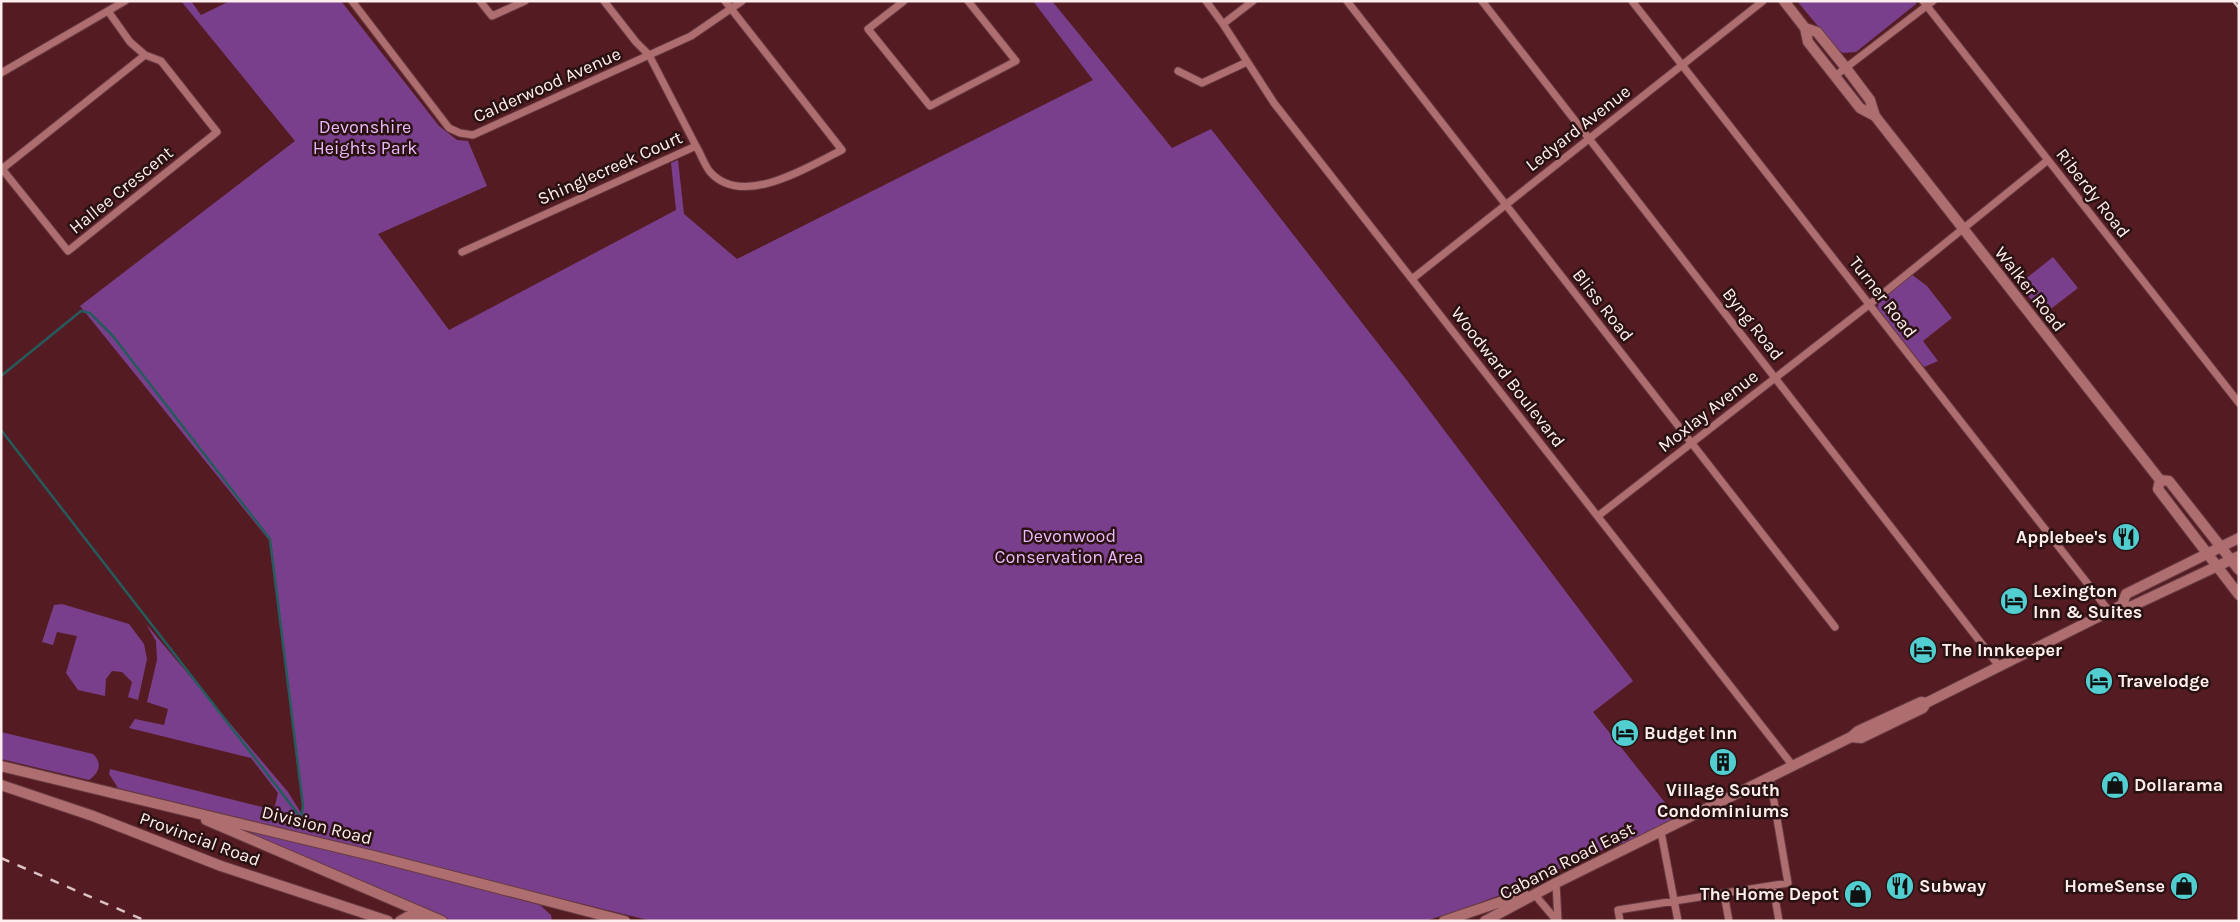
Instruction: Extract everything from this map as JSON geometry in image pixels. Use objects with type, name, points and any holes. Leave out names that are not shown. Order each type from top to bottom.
[{"type":"main road","name":"Walker Road","points":[[1784,1],[1805,28],[1808,42],[1860,108],[1875,116]]},
{"type":"main road","name":"Walker Road","points":[[1805,28],[1818,32],[1870,100],[1875,116],[1962,229],[2160,480],[2169,481],[2222,547],[2235,558],[2239,570]]},
{"type":"main road","name":"Walker Road","points":[[2160,480],[2158,489],[2239,595]]},
{"type":"main road","name":"Cabana Road East","points":[[1485,921],[1556,883],[1851,738],[1861,738],[1923,708],[1926,703],[2122,604],[2126,594],[2239,538]]},
{"type":"main road","name":"Cabana Road East","points":[[2122,604],[2130,607],[2235,558]]},
{"type":"main road","name":"Division Road","points":[[1,766],[178,808],[625,921]]},
{"type":"main road","name":"Provincial Road","points":[[1,785],[93,816],[221,866],[388,921]]},
{"type":"main road","name":"Provincial Road","points":[[178,808],[442,921]]},
{"type":"main road","points":[[1444,921],[1556,883]]},
{"type":"main road","points":[[400,921],[413,915],[428,914]]},
{"type":"street","points":[[1,73],[125,1]]},
{"type":"street","name":"Calderwood Avenue","points":[[352,1],[449,128],[460,133],[473,134],[692,36],[732,10],[742,1]]},
{"type":"street","points":[[480,1],[492,16],[525,1]]},
{"type":"street","points":[[604,1],[636,42],[649,55],[696,146]]},
{"type":"street","points":[[725,1],[732,10]]},
{"type":"street","points":[[904,1],[868,29],[930,106],[1016,61],[968,1]]},
{"type":"street","name":"Woodward Boulevard","points":[[1206,1],[1274,103],[1794,766]]},
{"type":"street","points":[[1223,24],[1253,1]]},
{"type":"street","name":"Bliss Road","points":[[1347,1],[1835,627]]},
{"type":"street","name":"Byng Road","points":[[1482,1],[2000,666]]},
{"type":"street","name":"Turner Road","points":[[1632,1],[2109,611]]},
{"type":"street","name":"Ledyard Avenue","points":[[1412,279],[1763,1]]},
{"type":"street","points":[[1835,76],[1928,3]]},
{"type":"street","name":"Riberdy Road","points":[[1928,3],[2048,160],[2239,403]]},
{"type":"street","name":"Shinglecreek Court","points":[[462,252],[696,146],[711,173],[727,184],[746,187],[776,182],[842,150],[732,10]]},
{"type":"street","name":"Hallee Crescent","points":[[108,11],[130,42],[145,55],[161,61],[217,132],[68,251],[2,169],[145,55]]},
{"type":"street","points":[[1178,71],[1202,83],[1247,62]]},
{"type":"street","name":"Moxlay Avenue","points":[[1598,516],[1870,304],[2048,160]]},
{"type":"street","points":[[1620,921],[1618,910],[1788,883],[1770,778]]},
{"type":"street","points":[[1661,832],[1678,921]]},
{"type":"street","points":[[1556,883],[1558,921]]},
{"type":"street","points":[[1773,886],[1779,921]]},
{"type":"street","points":[[1535,894],[1558,921]]},
{"type":"street","points":[[1724,894],[1729,921]]},
{"type":"green space","name":"Devonwood Conservation Area","points":[[181,1],[191,1],[201,15],[230,1],[341,1],[439,126],[457,140],[468,141],[487,186],[378,234],[449,330],[676,210],[671,163],[678,160],[684,214],[737,259],[1093,80],[1033,1],[1052,1],[1172,148],[1211,129],[1405,378],[1633,681],[1593,712],[1678,819],[1635,839],[1591,854],[1526,885],[1461,910],[1425,921],[652,921],[296,834],[118,788],[109,774],[110,769],[274,810],[278,793],[251,758],[129,728],[135,719],[164,725],[168,709],[147,702],[157,660],[156,641],[146,624],[288,792],[301,813],[303,806],[269,540],[80,306],[295,141]]},
{"type":"green space","points":[[1797,1],[1916,1],[1916,4],[1856,52],[1843,53],[1837,49]]},
{"type":"green space","points":[[2053,257],[2078,288],[2043,315],[2019,284]]},
{"type":"green space","points":[[1911,274],[1927,286],[1952,318],[1923,341],[1938,361],[1924,367],[1877,309],[1880,299]]},
{"type":"green space","points":[[62,604],[129,624],[144,644],[147,659],[138,700],[128,697],[132,682],[122,672],[112,671],[106,679],[105,696],[78,690],[66,673],[77,636],[57,632],[53,645],[42,642],[54,605]]},
{"type":"green space","points":[[1,732],[93,754],[98,761],[99,768],[89,780],[1,759]]},
{"type":"green space","points":[[201,815],[472,885],[540,905],[551,915],[552,921],[451,921]]},
{"type":"waterway","points":[[1,376],[81,311],[90,313],[112,335],[270,539],[303,806],[300,823]]},
{"type":"waterway","points":[[1,430],[282,793],[298,814],[299,821]]},
{"type":"railway","points":[[2233,1],[2239,8]]},
{"type":"railway","points":[[1,858],[146,921]]},
{"type":"place","name":"Applebee's","points":[[2126,537]]},
{"type":"place","name":"Lexington Inn & Suites","points":[[2014,601]]},
{"type":"place","name":"The Innkeeper","points":[[1923,650]]},
{"type":"place","name":"Travelodge","points":[[2099,681]]},
{"type":"place","name":"Budget Inn","points":[[1625,733]]},
{"type":"place","name":"Village South Condominiums","points":[[1723,762]]},
{"type":"place","name":"Dollarama","points":[[2115,785]]},
{"type":"place","name":"Subway","points":[[1900,886]]},
{"type":"place","name":"HomeSense","points":[[2184,886]]},
{"type":"place","name":"The Home Depot","points":[[1858,894]]},
{"type":"park label","name":"Devonshire Heights Park","points":[[365,137]]}]
